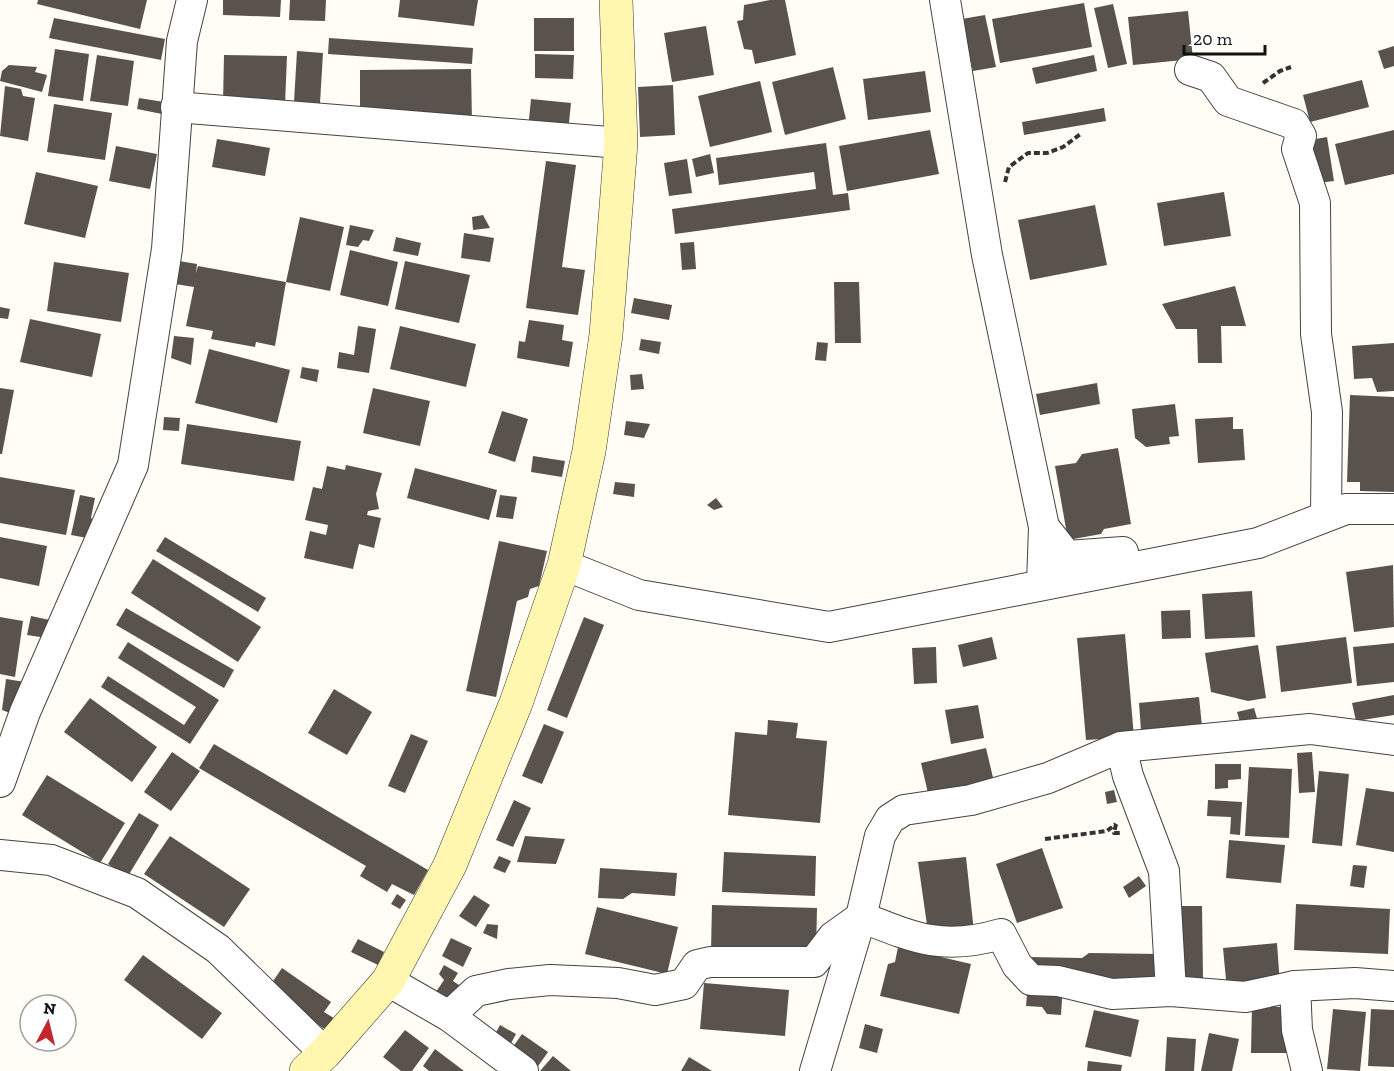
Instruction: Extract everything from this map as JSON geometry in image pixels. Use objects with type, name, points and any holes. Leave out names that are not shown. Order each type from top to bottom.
[{"type":"street","points":[[0,782],[25,712],[133,465],[167,249],[182,41],[192,0]]},
{"type":"street","points":[[0,855],[51,861],[137,892],[218,949],[315,1062],[388,981],[450,865],[484,786],[516,703],[564,565],[589,451],[606,334],[621,143],[616,0]]},
{"type":"street","points":[[945,0],[987,255],[1044,526],[1042,584]]},
{"type":"street","points":[[1190,70],[1211,77],[1228,101],[1294,124],[1301,136],[1297,149],[1315,203],[1316,334],[1327,412],[1326,515]]},
{"type":"street","points":[[176,107],[621,143]]},
{"type":"street","points":[[564,565],[639,595],[829,627],[1258,543],[1346,509],[1394,509]]},
{"type":"street","points":[[1044,526],[1066,556],[1258,543]]},
{"type":"street","points":[[815,1071],[861,917],[880,836],[890,819],[904,810],[971,800],[1048,778],[1121,747],[1310,729],[1394,741]]},
{"type":"street","points":[[1121,747],[1128,776],[1164,872],[1171,991]]},
{"type":"street","points":[[449,1016],[476,991],[509,984],[550,980],[618,983],[655,990],[684,984],[698,965],[710,962],[813,962],[833,937],[861,917]]},
{"type":"street","points":[[861,917],[911,937],[949,944],[978,941],[1001,934],[1017,965],[1031,980],[1058,981],[1112,994],[1171,991],[1245,997],[1295,986],[1355,983],[1394,986]]},
{"type":"street","points":[[388,981],[449,1016],[524,1071]]},
{"type":"street","points":[[1295,986],[1297,1030],[1307,1071]]},
{"type":"path","points":[[1004,186],[1009,167],[1028,153],[1047,153],[1063,147],[1082,134]]},
{"type":"path","points":[[1045,838],[1107,831],[1116,823]]},
{"type":"building","points":[[38,0],[147,0],[140,29],[37,4]]},
{"type":"building","points":[[223,0],[281,0],[280,17],[223,15]]},
{"type":"building","points":[[290,0],[326,0],[325,21],[289,20]]},
{"type":"building","points":[[400,0],[478,0],[474,26],[398,17]]},
{"type":"building","points":[[770,0],[785,0],[796,55],[755,64],[752,50],[744,49],[737,21],[743,20],[744,5]]},
{"type":"building","points":[[1084,3],[1092,47],[1000,63],[992,19]]},
{"type":"building","points":[[1113,4],[1127,64],[1108,68],[1094,8]]},
{"type":"building","points":[[1188,11],[1193,59],[1133,65],[1128,17]]},
{"type":"building","points":[[985,15],[996,67],[973,71],[962,19]]},
{"type":"building","points":[[54,18],[165,39],[161,60],[49,38]]},
{"type":"building","points":[[534,18],[574,18],[574,51],[534,51]]},
{"type":"building","points":[[706,26],[714,75],[672,82],[664,33]]},
{"type":"building","points":[[329,38],[473,48],[472,64],[328,54]]},
{"type":"building","points":[[1394,46],[1394,66],[1384,69],[1378,51]]},
{"type":"building","points":[[55,49],[89,54],[83,101],[48,96]]},
{"type":"building","points":[[297,51],[323,53],[320,103],[294,102]]},
{"type":"building","points":[[535,54],[574,55],[573,79],[535,78]]},
{"type":"building","points":[[97,55],[134,61],[128,106],[90,101]]},
{"type":"building","points":[[224,55],[287,56],[285,105],[223,103]]},
{"type":"building","points":[[1094,55],[1097,71],[1036,84],[1032,68]]},
{"type":"building","points":[[9,65],[37,67],[35,72],[47,75],[42,92],[0,81],[2,71]]},
{"type":"building","points":[[833,67],[846,119],[785,135],[772,82]]},
{"type":"building","points":[[471,69],[472,123],[459,123],[459,115],[360,116],[360,70]]},
{"type":"building","points":[[925,71],[931,112],[868,120],[863,79]]},
{"type":"building","points":[[1362,80],[1369,107],[1310,122],[1303,95]]},
{"type":"building","points":[[760,81],[772,132],[710,147],[698,96]]},
{"type":"building","points":[[673,85],[675,135],[640,137],[638,87]]},
{"type":"building","points":[[5,86],[21,89],[23,96],[35,98],[28,141],[0,136]]},
{"type":"building","points":[[139,98],[164,102],[162,114],[137,109]]},
{"type":"building","points":[[531,99],[571,103],[568,132],[528,129]]},
{"type":"building","points":[[54,104],[112,113],[105,160],[47,152]]},
{"type":"building","points":[[1104,108],[1106,121],[1024,135],[1022,122]]},
{"type":"building","points":[[930,130],[939,174],[847,191],[839,146]]},
{"type":"building","points":[[1394,130],[1394,174],[1345,185],[1335,144]]},
{"type":"building","points":[[1327,137],[1334,181],[1318,183],[1310,140]]},
{"type":"building","points":[[217,139],[270,148],[265,176],[212,167]]},
{"type":"building","points":[[826,143],[833,195],[848,193],[850,210],[675,234],[672,209],[816,189],[814,172],[719,185],[716,158]]},
{"type":"building","points":[[116,146],[157,154],[150,189],[109,181]]},
{"type":"building","points":[[710,154],[714,173],[696,177],[692,159]]},
{"type":"building","points":[[687,159],[692,193],[669,196],[664,163]]},
{"type":"building","points":[[546,161],[576,165],[562,267],[585,270],[578,315],[526,308]]},
{"type":"building","points":[[36,172],[98,186],[85,238],[24,224]]},
{"type":"building","points":[[1224,192],[1231,236],[1164,246],[1157,203]]},
{"type":"building","points":[[1095,205],[1107,265],[1030,280],[1018,220]]},
{"type":"building","points":[[483,215],[490,228],[473,230],[472,217]]},
{"type":"building","points":[[300,217],[344,227],[330,291],[286,282]]},
{"type":"building","points":[[350,225],[374,230],[369,241],[363,240],[358,247],[346,245]]},
{"type":"building","points":[[464,233],[494,238],[490,262],[461,258]]},
{"type":"building","points":[[396,237],[421,243],[418,256],[393,251]]},
{"type":"building","points":[[694,242],[696,269],[682,270],[680,243]]},
{"type":"building","points":[[350,250],[398,262],[388,306],[340,295]]},
{"type":"building","points":[[179,261],[197,264],[196,273],[198,266],[286,282],[275,346],[256,342],[255,347],[211,339],[213,331],[186,326],[194,287],[175,284]]},
{"type":"building","points":[[405,261],[470,275],[459,323],[395,309]]},
{"type":"building","points":[[54,262],[129,273],[121,322],[47,311]]},
{"type":"building","points":[[834,282],[859,282],[861,343],[835,343]]},
{"type":"building","points":[[1235,286],[1246,326],[1221,326],[1222,363],[1198,363],[1197,329],[1176,329],[1162,304]]},
{"type":"building","points":[[634,298],[672,305],[669,320],[631,313]]},
{"type":"building","points":[[0,307],[10,309],[8,319],[0,318]]},
{"type":"building","points":[[30,319],[101,334],[92,377],[20,362]]},
{"type":"building","points":[[529,320],[564,325],[562,340],[573,342],[569,367],[517,358],[519,341],[525,342]]},
{"type":"building","points":[[358,326],[376,329],[369,373],[337,368],[339,352],[354,355]]},
{"type":"building","points":[[400,326],[476,344],[466,387],[390,369]]},
{"type":"building","points":[[174,336],[194,338],[191,365],[171,358]]},
{"type":"building","points":[[641,339],[661,342],[659,354],[639,350]]},
{"type":"building","points":[[817,342],[828,343],[826,361],[815,360]]},
{"type":"building","points":[[1394,343],[1394,391],[1377,392],[1372,378],[1354,379],[1352,346]]},
{"type":"building","points":[[209,349],[290,370],[277,423],[195,403]]},
{"type":"building","points":[[302,367],[319,370],[317,382],[300,378]]},
{"type":"building","points":[[642,374],[644,389],[631,390],[630,375]]},
{"type":"building","points":[[1097,383],[1100,404],[1040,415],[1036,394]]},
{"type":"building","points":[[0,388],[14,390],[2,454],[0,454]]},
{"type":"building","points":[[373,388],[430,401],[420,446],[363,433]]},
{"type":"building","points":[[1350,395],[1394,397],[1394,492],[1360,491],[1360,482],[1347,482]]},
{"type":"building","points":[[1175,404],[1179,436],[1169,437],[1170,444],[1146,447],[1135,438],[1132,409]]},
{"type":"building","points":[[502,411],[528,419],[515,462],[488,453]]},
{"type":"building","points":[[164,417],[180,418],[179,431],[163,430]]},
{"type":"building","points":[[1233,417],[1233,429],[1243,429],[1245,460],[1198,463],[1195,419]]},
{"type":"building","points":[[626,421],[650,424],[644,438],[624,435]]},
{"type":"building","points":[[187,424],[301,441],[294,481],[181,464]]},
{"type":"building","points":[[1118,448],[1131,524],[1104,529],[1101,534],[1068,540],[1055,466],[1076,463],[1082,454]]},
{"type":"building","points":[[533,456],[565,461],[562,477],[531,472]]},
{"type":"building","points":[[346,465],[382,473],[376,494],[379,509],[368,511],[367,515],[381,518],[374,548],[359,544],[353,569],[304,558],[310,531],[326,535],[328,525],[305,520],[313,487],[322,489],[327,466],[345,470]]},
{"type":"building","points":[[415,468],[497,490],[489,520],[407,498]]},
{"type":"building","points":[[0,477],[75,490],[66,535],[0,523]]},
{"type":"building","points":[[615,482],[635,484],[634,497],[613,494]]},
{"type":"building","points":[[80,495],[95,498],[91,518],[96,523],[93,539],[71,535]]},
{"type":"building","points":[[500,495],[517,497],[513,519],[496,517]]},
{"type":"building","points":[[716,498],[723,507],[714,510],[707,505]]},
{"type":"building","points":[[0,537],[47,546],[39,586],[0,578]]},
{"type":"building","points":[[165,537],[266,598],[258,612],[156,551]]},
{"type":"building","points":[[499,541],[547,551],[539,586],[530,589],[528,597],[517,601],[496,697],[466,691]]},
{"type":"building","points":[[153,559],[261,627],[238,662],[131,593]]},
{"type":"building","points":[[1393,565],[1394,627],[1354,632],[1346,572]]},
{"type":"building","points":[[1252,591],[1255,637],[1205,639],[1202,594]]},
{"type":"building","points":[[126,608],[234,670],[224,688],[116,625]]},
{"type":"building","points":[[1190,610],[1191,638],[1162,639],[1161,611]]},
{"type":"building","points":[[31,616],[50,620],[47,638],[27,635]]},
{"type":"building","points":[[0,617],[23,621],[15,677],[0,674]]},
{"type":"building","points":[[584,617],[604,625],[567,718],[547,710]]},
{"type":"building","points":[[1125,634],[1134,737],[1086,740],[1077,638]]},
{"type":"building","points":[[992,637],[997,659],[963,667],[958,645]]},
{"type":"building","points":[[1346,637],[1352,683],[1281,692],[1276,646]]},
{"type":"building","points":[[128,642],[219,700],[190,744],[101,687],[108,676],[184,725],[196,707],[118,658]]},
{"type":"building","points":[[1394,643],[1394,682],[1357,686],[1353,647]]},
{"type":"building","points":[[1258,645],[1266,698],[1248,701],[1211,692],[1205,653]]},
{"type":"building","points":[[936,647],[937,683],[914,684],[912,648]]},
{"type":"building","points":[[6,679],[25,682],[10,713],[2,710]]},
{"type":"building","points":[[334,689],[372,712],[347,755],[308,733]]},
{"type":"building","points":[[1394,695],[1394,715],[1356,721],[1352,703]]},
{"type":"building","points":[[1199,697],[1202,726],[1141,731],[1139,703]]},
{"type":"building","points":[[90,698],[157,747],[132,782],[64,732]]},
{"type":"building","points":[[978,705],[984,738],[951,744],[945,710]]},
{"type":"building","points":[[1254,708],[1259,725],[1242,729],[1237,712]]},
{"type":"building","points":[[768,720],[798,723],[796,738],[827,741],[820,823],[728,815],[735,732],[767,735]]},
{"type":"building","points":[[544,724],[564,732],[542,784],[522,776]]},
{"type":"building","points":[[411,734],[428,741],[405,793],[388,786]]},
{"type":"building","points":[[214,744],[428,870],[414,895],[392,884],[387,892],[360,876],[366,866],[199,768]]},
{"type":"building","points":[[986,748],[995,786],[930,802],[921,763]]},
{"type":"building","points":[[172,752],[200,771],[171,811],[144,792]]},
{"type":"building","points":[[1312,752],[1315,792],[1299,793],[1297,753]]},
{"type":"building","points":[[1215,764],[1241,764],[1241,779],[1228,780],[1228,788],[1215,789]]},
{"type":"building","points":[[1249,767],[1292,769],[1289,838],[1245,836]]},
{"type":"building","points":[[1319,771],[1349,774],[1342,846],[1312,843]]},
{"type":"building","points":[[47,775],[125,823],[100,863],[22,815]]},
{"type":"building","points":[[1366,788],[1394,792],[1394,852],[1356,845]]},
{"type":"building","points":[[1114,790],[1117,802],[1107,804],[1105,792]]},
{"type":"building","points":[[514,800],[531,808],[513,847],[496,840]]},
{"type":"building","points":[[1208,800],[1242,802],[1240,835],[1230,834],[1231,817],[1207,816]]},
{"type":"building","points":[[139,813],[159,825],[128,876],[108,864]]},
{"type":"building","points":[[170,836],[250,889],[224,927],[144,874]]},
{"type":"building","points":[[525,836],[565,839],[556,864],[517,862]]},
{"type":"building","points":[[1229,840],[1285,845],[1281,883],[1226,878]]},
{"type":"building","points":[[1042,848],[1063,908],[1017,923],[996,864]]},
{"type":"building","points":[[724,852],[816,856],[815,896],[722,892]]},
{"type":"building","points":[[499,856],[511,861],[505,873],[493,868]]},
{"type":"building","points":[[966,857],[974,932],[928,932],[918,862]]},
{"type":"building","points":[[1353,865],[1367,866],[1364,888],[1350,886]]},
{"type":"building","points":[[600,868],[677,873],[675,896],[632,893],[623,899],[598,898]]},
{"type":"building","points":[[1139,876],[1146,886],[1129,898],[1123,887]]},
{"type":"building","points":[[397,894],[406,900],[400,909],[391,904]]},
{"type":"building","points":[[474,895],[490,905],[476,927],[459,916]]},
{"type":"building","points":[[1296,904],[1390,909],[1388,954],[1294,950]]},
{"type":"building","points":[[712,905],[817,908],[816,952],[711,950]]},
{"type":"building","points":[[1177,906],[1202,906],[1203,978],[1178,978]]},
{"type":"building","points":[[597,907],[678,927],[667,974],[585,954]]},
{"type":"building","points":[[487,924],[498,925],[497,939],[483,933]]},
{"type":"building","points":[[451,938],[472,948],[463,967],[442,956]]},
{"type":"building","points":[[358,939],[384,952],[378,965],[351,952]]},
{"type":"building","points":[[1277,943],[1280,985],[1227,990],[1223,948]]},
{"type":"building","points":[[898,947],[971,964],[959,1014],[880,996],[888,964],[895,962]]},
{"type":"building","points":[[1089,953],[1159,954],[1158,984],[1033,973],[1029,957],[1082,958]]},
{"type":"building","points":[[143,955],[222,1013],[202,1039],[124,980]]},
{"type":"building","points":[[444,965],[458,973],[453,981],[462,987],[453,1002],[436,992],[444,980],[439,974]]},
{"type":"building","points":[[282,968],[331,1002],[324,1012],[337,1020],[329,1032],[267,990]]},
{"type":"building","points":[[704,983],[789,990],[785,1036],[700,1029]]},
{"type":"building","points":[[1028,983],[1063,985],[1061,1015],[1047,1014],[1042,1007],[1026,1006]]},
{"type":"building","points":[[1252,1007],[1288,1007],[1287,1053],[1251,1053]]},
{"type":"building","points":[[1333,1009],[1366,1012],[1360,1071],[1327,1069]]},
{"type":"building","points":[[1371,1009],[1394,1010],[1394,1067],[1368,1066]]},
{"type":"building","points":[[1094,1010],[1139,1020],[1131,1057],[1085,1047]]},
{"type":"building","points":[[865,1024],[883,1029],[877,1053],[859,1048]]},
{"type":"building","points":[[500,1025],[516,1034],[509,1047],[493,1038]]},
{"type":"building","points":[[405,1030],[429,1048],[412,1071],[401,1071],[383,1057]]},
{"type":"building","points":[[1209,1033],[1239,1039],[1232,1071],[1201,1071]]},
{"type":"building","points":[[522,1034],[548,1052],[536,1069],[510,1051]]},
{"type":"building","points":[[1167,1037],[1196,1039],[1194,1071],[1165,1071]]},
{"type":"building","points":[[435,1049],[464,1071],[429,1071],[423,1066]]},
{"type":"building","points":[[553,1056],[571,1071],[540,1071]]},
{"type":"building","points":[[689,1057],[712,1071],[681,1071]]},
{"type":"building","points":[[1088,1061],[1122,1065],[1121,1071],[1087,1071]]}]
